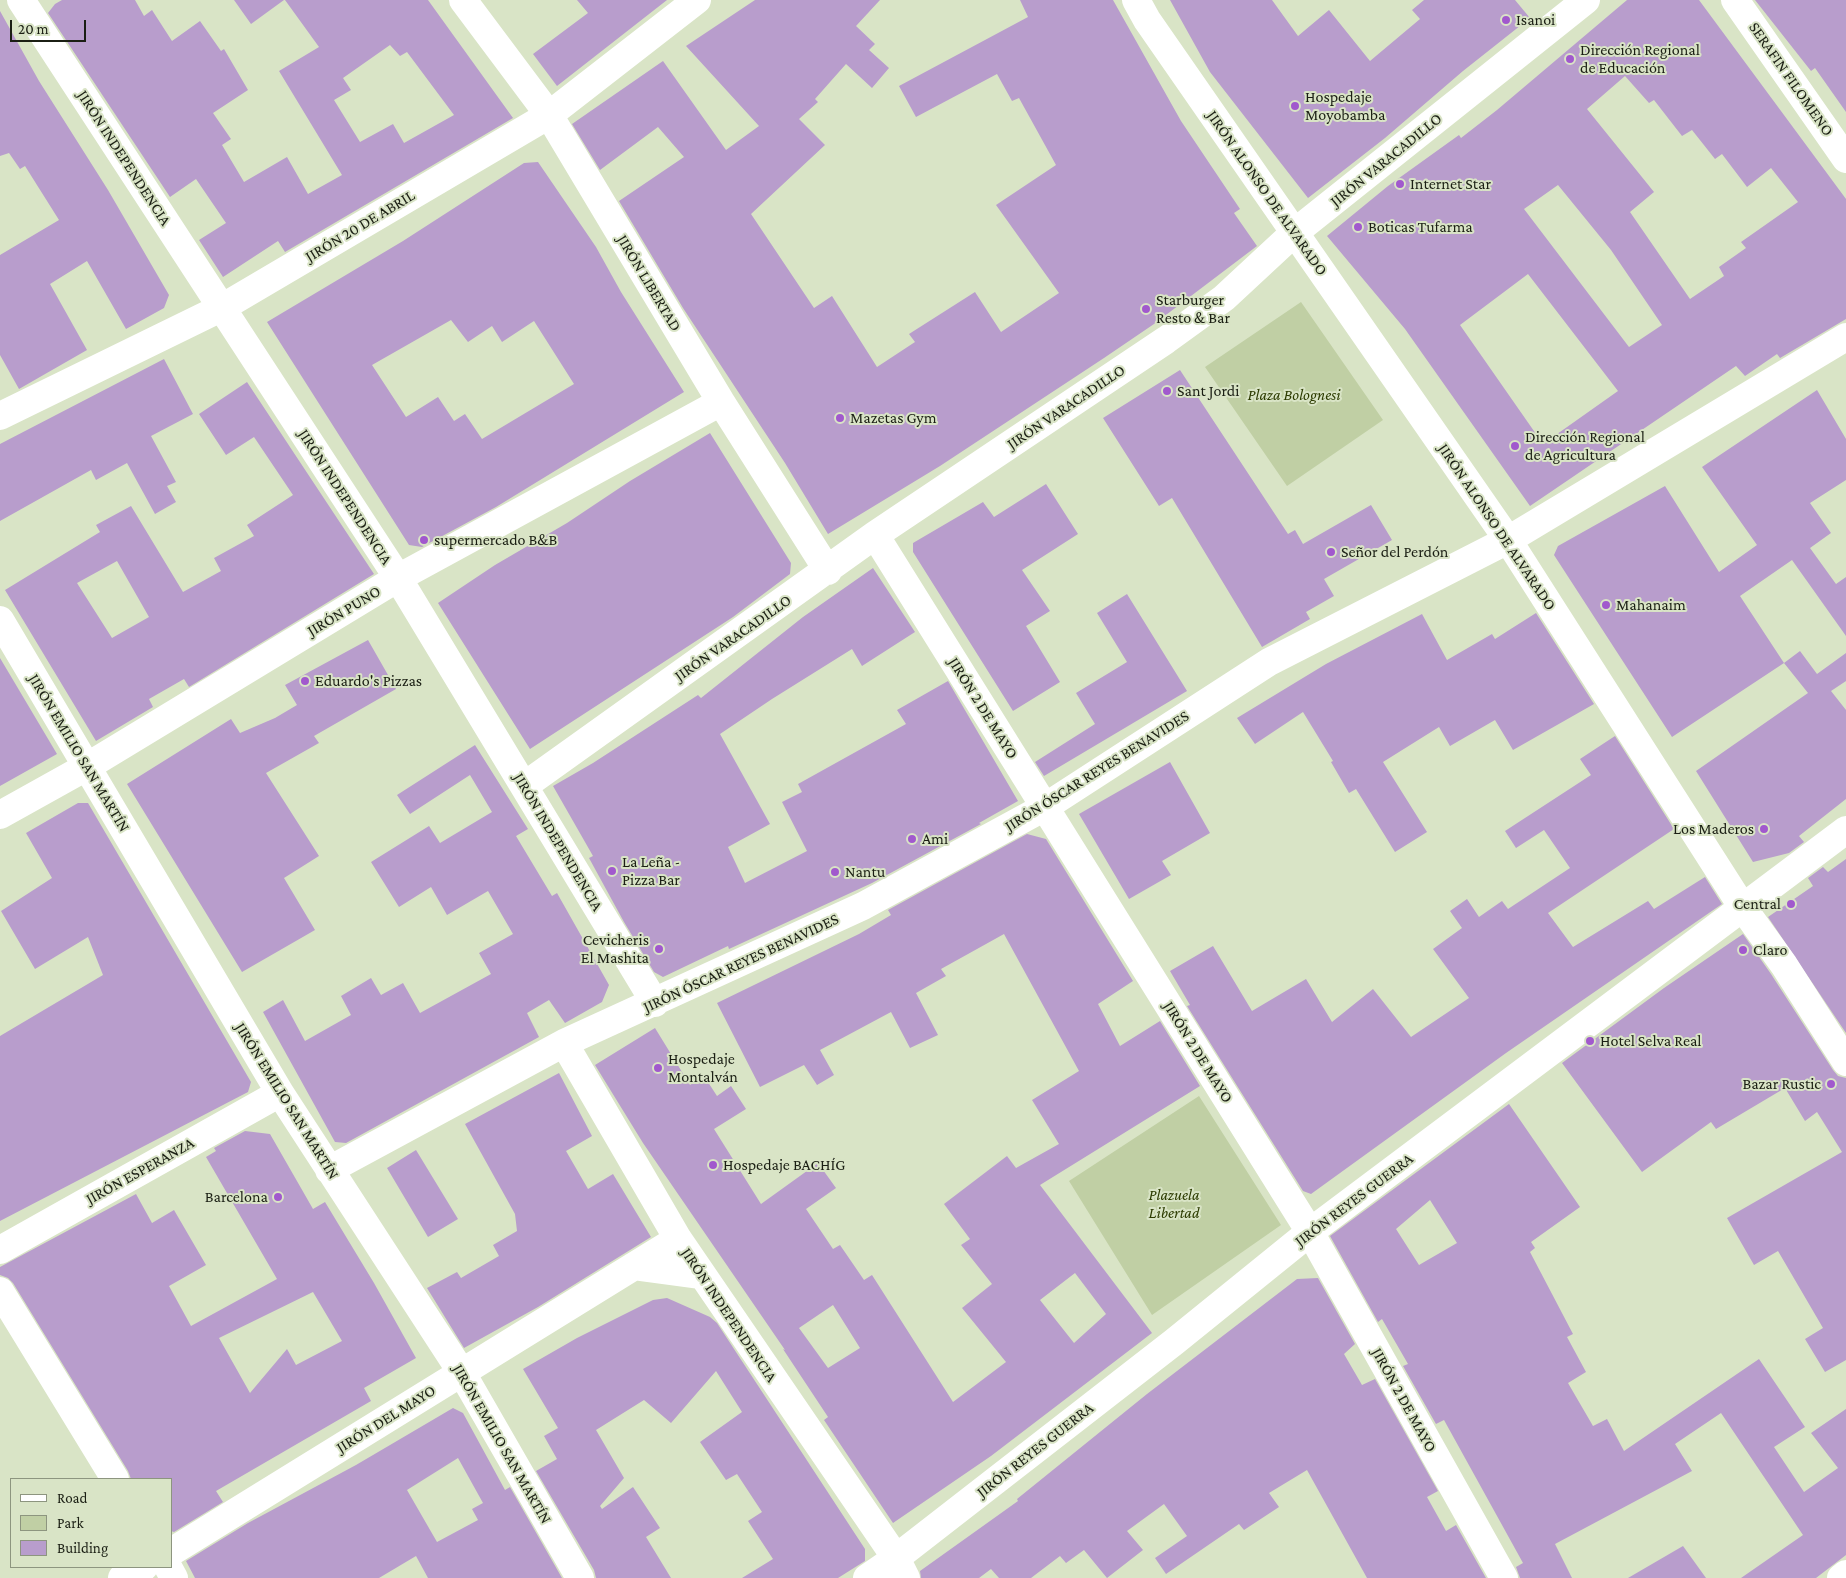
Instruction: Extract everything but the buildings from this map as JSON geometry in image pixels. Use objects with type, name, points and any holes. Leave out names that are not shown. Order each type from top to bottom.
[{"type":"street","points":[[0,4],[8,0]]},
{"type":"street","name":"JIRÓN INDEPENDENCIA","points":[[21,0],[398,578],[655,1003]]},
{"type":"street","name":"JIRÓN LIBERTAD","points":[[463,0],[549,115],[721,402],[828,571]]},
{"type":"street","name":"JIRÓN 20 DE ABRIL","points":[[0,416],[223,307],[549,115],[697,0]]},
{"type":"street","name":"JIRÓN ALONSO DE ALVARADO","points":[[1136,0],[1147,20],[1508,540],[1743,908],[1784,965],[1846,1062]]},
{"type":"street","name":"JIRÓN VARACADILLO","points":[[524,786],[828,571],[875,535],[1224,298],[1294,233],[1586,0]]},
{"type":"street","name":"SERAFIN FILOMENO","points":[[1736,0],[1846,158]]},
{"type":"street","name":"JIRÓN ÓSCAR REYES BENAVIDES","points":[[329,1170],[564,1043],[655,1003],[863,906],[1045,807],[1269,662],[1508,540],[1846,337]]},
{"type":"street","name":"JIRÓN PUNO","points":[[0,815],[88,766],[398,578],[721,402]]},
{"type":"street","name":"JIRÓN 2 DE MAYO","points":[[875,535],[1310,1232],[1504,1578]]},
{"type":"street","name":"JIRÓN EMILIO SAN MARTÍN","points":[[0,620],[280,1092],[462,1372],[580,1578]]},
{"type":"street","name":"JIRÓN REYES GUERRA","points":[[867,1578],[901,1568],[1310,1232],[1846,830]]},
{"type":"street","name":"JIRÓN INDEPENDENCIA","points":[[564,1043],[678,1240],[901,1568]]},
{"type":"street","name":"JIRÓN ESPERANZA","points":[[0,1250],[280,1092]]},
{"type":"street","name":"JIRÓN DEL MAYO","points":[[172,1551],[678,1240]]},
{"type":"street","points":[[634,1266],[701,1275]]},
{"type":"street","points":[[0,1291],[114,1478]]},
{"type":"street","points":[[122,1578],[142,1568]]},
{"type":"street","points":[[1841,1578],[1846,1574]]},
{"type":"green space","name":"Plaza Bolognesi","points":[[1301,302],[1383,420],[1287,486],[1205,367]]},
{"type":"green space","name":"Plazuela Libertad","points":[[1199,1096],[1281,1225],[1152,1315],[1069,1181]]},
{"type":"place","name":"Isanoi","points":[[1506,20]]},
{"type":"place","name":"Dirección Regional de Educación","points":[[1570,59]]},
{"type":"place","name":"Hospedaje Moyobamba","points":[[1295,106]]},
{"type":"place","name":"Internet Star","points":[[1400,184]]},
{"type":"place","name":"Boticas Tufarma","points":[[1358,227]]},
{"type":"place","name":"Starburger Resto & Bar","points":[[1146,309]]},
{"type":"place","name":"Sant Jordi","points":[[1167,391]]},
{"type":"place","name":"Mazetas Gym","points":[[840,418]]},
{"type":"place","name":"Dirección Regional de Agricultura","points":[[1515,446]]},
{"type":"place","name":"supermercado B&B","points":[[424,540]]},
{"type":"place","name":"Señor del Perdón","points":[[1331,552]]},
{"type":"place","name":"Mahanaim","points":[[1606,605]]},
{"type":"place","name":"Eduardo's Pizzas","points":[[305,681]]},
{"type":"place","name":"Los Maderos","points":[[1764,829]]},
{"type":"place","name":"Ami","points":[[912,839]]},
{"type":"place","name":"La Leña - Pizza Bar","points":[[612,871]]},
{"type":"place","name":"Nantu","points":[[835,872]]},
{"type":"place","name":"Central","points":[[1791,904]]},
{"type":"place","name":"Cevicheris El Mashita","points":[[659,949]]},
{"type":"place","name":"Claro","points":[[1743,950]]},
{"type":"place","name":"Hotel Selva Real","points":[[1590,1041]]},
{"type":"place","name":"Hospedaje Montalván","points":[[658,1068]]},
{"type":"place","name":"Bazar Rustic","points":[[1831,1084]]},
{"type":"place","name":"Hospedaje BACHÍG","points":[[713,1165]]},
{"type":"place","name":"Barcelona","points":[[278,1197]]}]
